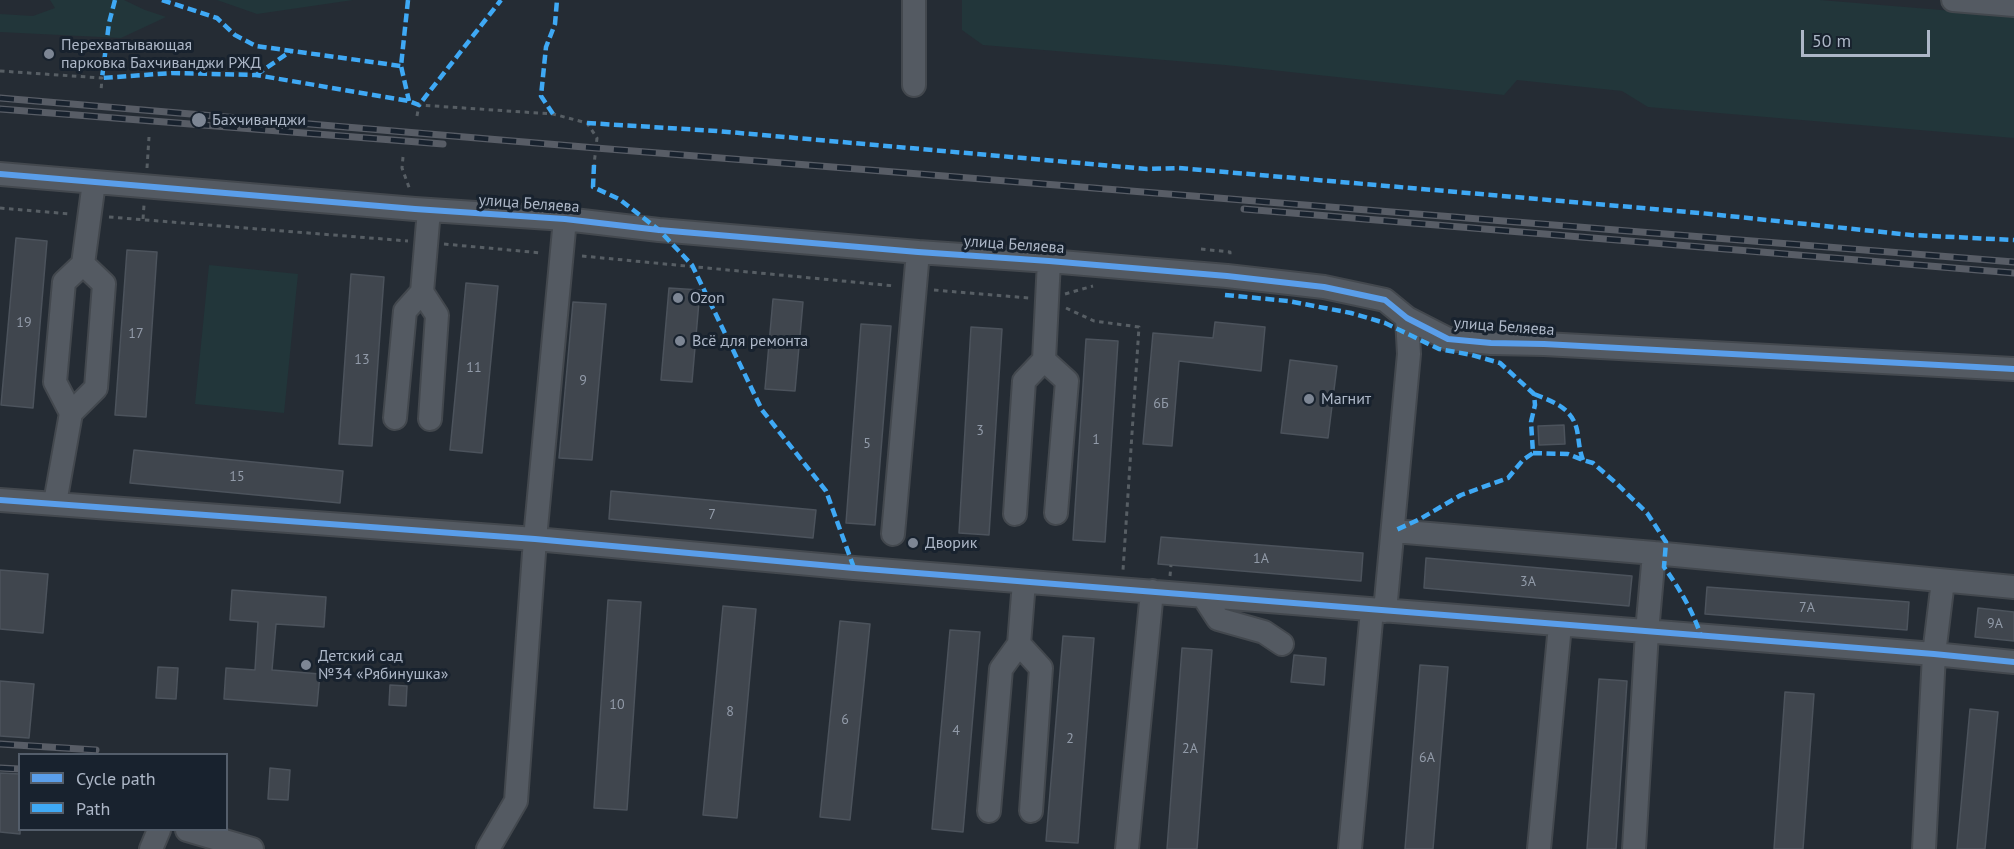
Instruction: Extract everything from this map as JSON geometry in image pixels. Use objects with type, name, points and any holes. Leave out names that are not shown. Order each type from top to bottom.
[{"type":"street","points":[[914,0],[914,85]]},
{"type":"street","points":[[1953,0],[2014,5]]},
{"type":"street","name":"улица Беляева","points":[[0,174],[429,210],[565,219],[659,230],[1227,276],[1324,287],[1384,300],[1407,318],[1448,339],[2014,369]]},
{"type":"street","points":[[71,413],[55,382],[64,282],[83,264],[94,182]]},
{"type":"street","points":[[395,417],[405,311],[422,292],[429,210]]},
{"type":"street","points":[[488,849],[516,801],[535,539],[565,219]]},
{"type":"street","points":[[893,534],[918,252]]},
{"type":"street","points":[[1015,514],[1024,381],[1044,360],[1049,261]]},
{"type":"street","points":[[55,503],[71,413],[96,388],[104,284],[83,264]]},
{"type":"street","points":[[422,292],[437,315],[430,419]]},
{"type":"street","points":[[1350,849],[1379,611],[1394,531],[1415,381],[1407,318]]},
{"type":"street","points":[[1044,360],[1067,381],[1056,513]]},
{"type":"street","points":[[0,500],[535,539],[854,568],[2014,662]]},
{"type":"street","points":[[1394,531],[2014,587]]},
{"type":"street","points":[[1634,849],[1654,553]]},
{"type":"street","points":[[1924,849],[1934,654],[1942,581]]},
{"type":"street","points":[[989,811],[1001,669],[1019,644],[1024,582]]},
{"type":"street","points":[[1127,849],[1152,591]]},
{"type":"street","points":[[1203,596],[1218,619],[1264,632],[1282,644]]},
{"type":"street","points":[[1539,849],[1560,625]]},
{"type":"street","points":[[1019,644],[1041,668],[1031,811]]},
{"type":"street","points":[[151,849],[159,831]]},
{"type":"street","points":[[190,831],[252,849]]},
{"type":"path","points":[[0,71],[102,78],[101,91]]},
{"type":"path","points":[[417,116],[418,105],[553,114],[587,123],[597,138],[594,165]]},
{"type":"path","points":[[148,150],[149,137]]},
{"type":"path","points":[[402,168],[403,157]]},
{"type":"path","points":[[0,208],[561,254],[1048,299],[1094,321],[1139,327],[1122,589]]},
{"type":"path","points":[[1048,299],[1093,286],[1104,286]]},
{"type":"green space","points":[[50,0],[124,0],[166,17],[121,38],[0,32],[0,14],[33,16],[55,8]]},
{"type":"green space","points":[[217,0],[353,0],[257,14]]},
{"type":"green space","points":[[962,0],[1820,0],[2014,16],[2014,138],[1648,107],[1622,91],[1517,80],[1504,95],[1225,65],[983,45],[962,30]]},
{"type":"green space","points":[[209,265],[298,274],[284,413],[195,404]]},
{"type":"building","points":[[16,238],[47,241],[33,408],[1,405]]},
{"type":"building","points":[[127,250],[157,252],[146,417],[115,415]]},
{"type":"building","points":[[351,274],[384,277],[372,446],[339,444]]},
{"type":"building","points":[[466,283],[498,286],[482,453],[450,450]]},
{"type":"building","points":[[669,288],[700,290],[692,382],[661,380]]},
{"type":"building","points":[[773,299],[803,302],[795,391],[765,389]]},
{"type":"building","points":[[573,302],[606,304],[592,460],[559,458]]},
{"type":"building","points":[[1215,322],[1265,327],[1261,371],[1179,361],[1172,446],[1143,444],[1153,333],[1213,338]]},
{"type":"building","points":[[861,324],[891,326],[875,525],[846,523]]},
{"type":"building","points":[[971,327],[1002,329],[989,535],[959,533]]},
{"type":"building","points":[[1086,339],[1118,341],[1105,542],[1073,540]]},
{"type":"building","name":"Магнит","points":[[1290,360],[1337,366],[1328,438],[1281,433]]},
{"type":"building","points":[[1564,425],[1565,444],[1539,445],[1538,426]]},
{"type":"building","points":[[134,450],[343,471],[340,503],[130,483]]},
{"type":"building","points":[[611,491],[816,510],[813,538],[609,519]]},
{"type":"building","points":[[1161,537],[1363,553],[1361,581],[1158,564]]},
{"type":"building","points":[[1426,558],[1632,576],[1629,606],[1424,588]]},
{"type":"building","points":[[0,570],[48,574],[43,633],[0,629]]},
{"type":"building","points":[[1707,587],[1909,602],[1907,630],[1705,614]]},
{"type":"building","points":[[232,590],[326,597],[324,627],[276,624],[272,670],[320,674],[317,706],[224,699],[226,668],[255,670],[258,622],[230,620]]},
{"type":"building","points":[[608,600],[641,602],[627,810],[594,808]]},
{"type":"building","points":[[723,606],[756,609],[737,818],[703,815]]},
{"type":"building","points":[[1978,608],[2014,612],[2014,641],[1975,637]]},
{"type":"building","points":[[840,621],[870,624],[850,820],[820,817]]},
{"type":"building","points":[[950,630],[980,632],[963,832],[932,829]]},
{"type":"building","points":[[1063,636],[1094,638],[1078,843],[1046,841]]},
{"type":"building","points":[[1182,648],[1212,650],[1197,849],[1167,849]]},
{"type":"building","points":[[1294,655],[1326,658],[1324,685],[1291,682]]},
{"type":"building","points":[[1420,665],[1448,667],[1433,849],[1405,849]]},
{"type":"building","points":[[158,667],[178,668],[176,699],[156,698]]},
{"type":"building","points":[[1599,679],[1627,681],[1616,849],[1587,849]]},
{"type":"building","points":[[0,681],[34,684],[29,738],[0,736]]},
{"type":"building","points":[[390,685],[407,686],[406,706],[389,705]]},
{"type":"building","points":[[1785,692],[1814,694],[1803,849],[1774,849]]},
{"type":"building","points":[[1970,709],[1998,712],[1985,849],[1957,849]]},
{"type":"building","points":[[270,768],[290,770],[288,800],[268,799]]},
{"type":"building","points":[[0,773],[18,774],[18,831],[20,834],[0,832]]},
{"type":"railway","points":[[0,98],[2014,262]]},
{"type":"railway","points":[[0,109],[443,144]]},
{"type":"railway","points":[[1244,209],[2014,273]]},
{"type":"railway","points":[[0,744],[96,750]]},
{"type":"railway","points":[[0,768],[18,769]]},
{"type":"marked path","points":[[115,0],[109,23],[102,78],[172,73],[256,75],[409,101],[419,105],[501,0]]},
{"type":"marked path","points":[[162,0],[217,18],[235,35],[256,46],[401,66]]},
{"type":"marked path","points":[[408,0],[401,66],[409,101]]},
{"type":"marked path","points":[[553,114],[541,96],[546,47],[555,24],[557,0]]},
{"type":"marked path","points":[[256,75],[291,51]]},
{"type":"marked path","points":[[587,123],[717,131],[1147,169],[1179,168],[1700,213],[1911,235],[2014,240]]},
{"type":"marked path","points":[[594,165],[593,187],[619,199],[659,230],[692,265],[762,410],[826,491],[854,568]]},
{"type":"marked path","points":[[1225,295],[1288,301],[1351,313],[1385,323],[1439,349],[1500,363],[1534,394],[1535,405],[1531,422],[1533,453],[1523,460],[1508,478],[1461,495],[1394,531]]},
{"type":"marked path","points":[[1534,394],[1555,403],[1571,416],[1575,422],[1583,460]]},
{"type":"marked path","points":[[1533,453],[1568,454],[1593,463],[1647,513],[1666,542],[1664,567],[1685,600],[1701,636]]},
{"type":"cycle path","points":[[0,174],[415,209],[565,219],[659,230],[1227,276],[1324,287],[1385,300],[1407,318],[1448,339],[2014,369]]},
{"type":"cycle path","points":[[0,500],[535,539],[854,568],[2014,662]]},
{"type":"place","name":"Перехватывающая парковка Бахчиванджи РЖД","points":[[49,54]]},
{"type":"place","name":"Бахчиванджи","points":[[199,120]]},
{"type":"place","name":"Ozon","points":[[678,298]]},
{"type":"place","name":"Всё для ремонта","points":[[680,341]]},
{"type":"place","name":"Магнит","points":[[1309,399]]},
{"type":"place","name":"Дворик","points":[[913,543]]},
{"type":"place","name":"Детский сад №34 «Рябинушка»","points":[[306,665]]}]
